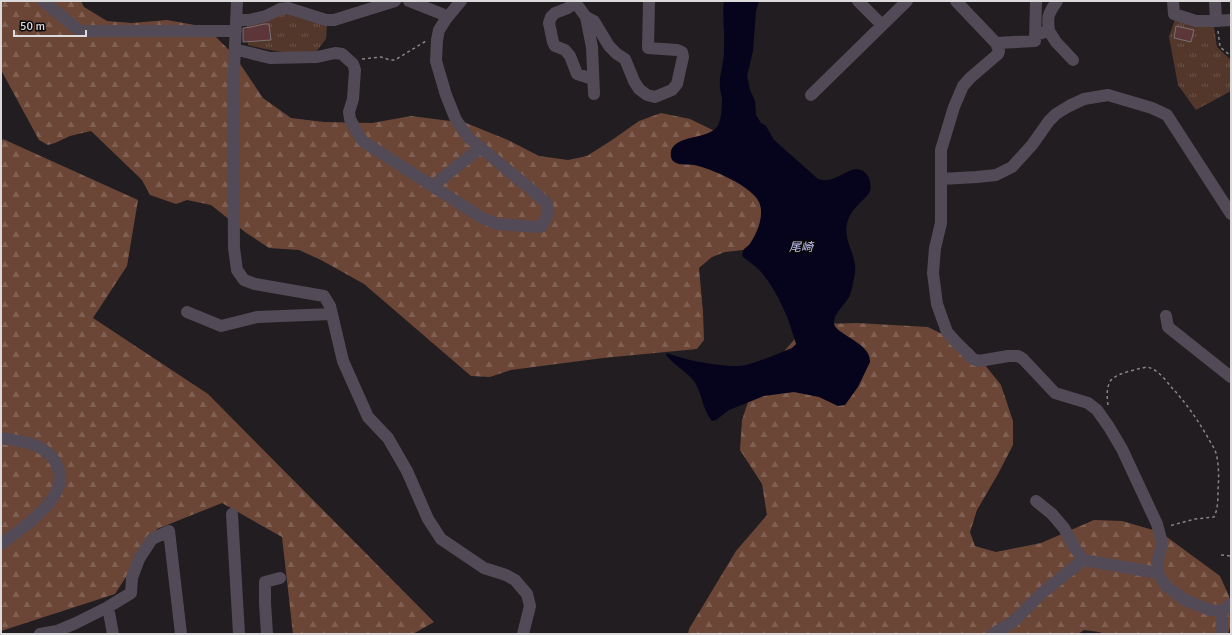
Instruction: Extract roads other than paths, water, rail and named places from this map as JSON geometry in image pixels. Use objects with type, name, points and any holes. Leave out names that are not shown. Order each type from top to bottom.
[{"type":"street","points":[[43,1],[80,31],[236,26],[249,20],[266,16],[280,9],[288,8],[326,20],[334,20],[395,1]]},
{"type":"street","points":[[237,1],[233,91],[234,248],[237,270],[244,280],[255,284],[324,296],[330,306],[343,361],[368,417],[388,438],[407,471],[428,519],[441,539],[484,568],[506,575],[515,580],[527,594],[530,606],[523,634]]},
{"type":"street","points":[[409,1],[442,14],[446,19]]},
{"type":"street","points":[[235,51],[242,51],[270,58],[317,57],[335,53],[342,54],[353,64],[354,89],[349,112],[350,118],[359,136],[364,142],[482,218],[498,224],[537,228],[542,226],[548,214],[547,204],[469,138],[456,120],[446,95],[436,61],[438,36],[439,30],[446,19],[461,1]]},
{"type":"street","points":[[586,17],[594,21],[609,46],[625,59],[639,89],[647,95],[655,97],[672,90],[677,84],[683,57],[682,52],[677,50],[648,48],[649,1]]},
{"type":"street","points":[[858,1],[882,26]]},
{"type":"street","points":[[811,95],[907,1]]},
{"type":"street","points":[[956,1],[996,43],[999,51],[998,54],[963,86],[954,107],[941,150],[941,223],[935,248],[933,273],[937,304],[947,332],[973,359],[979,361],[1008,356],[1018,356],[1023,359],[1055,392],[1088,403],[1097,410],[1122,449],[1152,510],[1161,538],[1158,573],[1165,585],[1185,600],[1210,610],[1227,608],[1221,634]]},
{"type":"street","points":[[996,43],[1035,41],[1036,1]]},
{"type":"street","points":[[1057,1],[1049,12],[1049,31],[1056,42],[1073,60]]},
{"type":"street","points":[[1173,1],[1174,14],[1196,21],[1231,20]]},
{"type":"street","points":[[1215,1],[1216,21]]},
{"type":"street","points":[[593,79],[577,74],[570,56],[565,50],[555,46],[553,42],[549,23],[551,17],[555,13],[568,8],[575,2],[586,17],[592,47],[594,94]]},
{"type":"street","points":[[1035,35],[1049,31]]},
{"type":"street","points":[[941,179],[977,178],[996,175],[1012,167],[1032,146],[1049,121],[1056,114],[1084,99],[1108,95],[1152,108],[1167,115],[1231,214]]},
{"type":"street","points":[[434,187],[440,180],[480,148]]},
{"type":"street","points":[[187,312],[221,326],[258,317],[332,314]]},
{"type":"street","points":[[1166,316],[1168,327],[1231,377]]},
{"type":"street","points":[[1,438],[35,445],[46,452],[57,463],[60,479],[58,490],[51,501],[31,522],[1,544]]},
{"type":"street","points":[[1036,501],[1052,514],[1064,528],[1083,560],[1158,573]]},
{"type":"street","points":[[232,514],[239,634]]},
{"type":"street","points":[[40,634],[57,631],[76,623],[108,607],[131,593],[132,578],[139,558],[152,540],[169,531],[181,634]]},
{"type":"street","points":[[993,634],[1014,622],[1042,593],[1083,560]]},
{"type":"street","points":[[267,634],[265,582],[280,578]]},
{"type":"street","points":[[108,607],[113,634]]},
{"type":"water","name":"尾崎","points":[[724,1],[759,1],[756,11],[753,51],[747,76],[750,90],[755,101],[756,115],[761,123],[766,126],[774,140],[818,179],[830,179],[856,169],[864,172],[870,180],[871,186],[869,193],[853,210],[849,217],[846,230],[854,260],[855,272],[850,295],[837,313],[834,321],[836,328],[865,350],[869,355],[870,362],[858,387],[845,405],[838,406],[819,397],[794,392],[764,396],[729,410],[716,420],[712,421],[706,411],[697,385],[666,355],[667,353],[674,356],[718,365],[739,366],[769,357],[792,348],[796,344],[787,316],[774,289],[760,271],[742,255],[743,250],[749,245],[755,235],[761,218],[761,207],[759,202],[755,196],[740,184],[701,167],[677,164],[672,160],[671,156],[672,148],[677,143],[682,140],[707,134],[713,131],[720,121],[722,98],[720,80],[724,53]]}]
